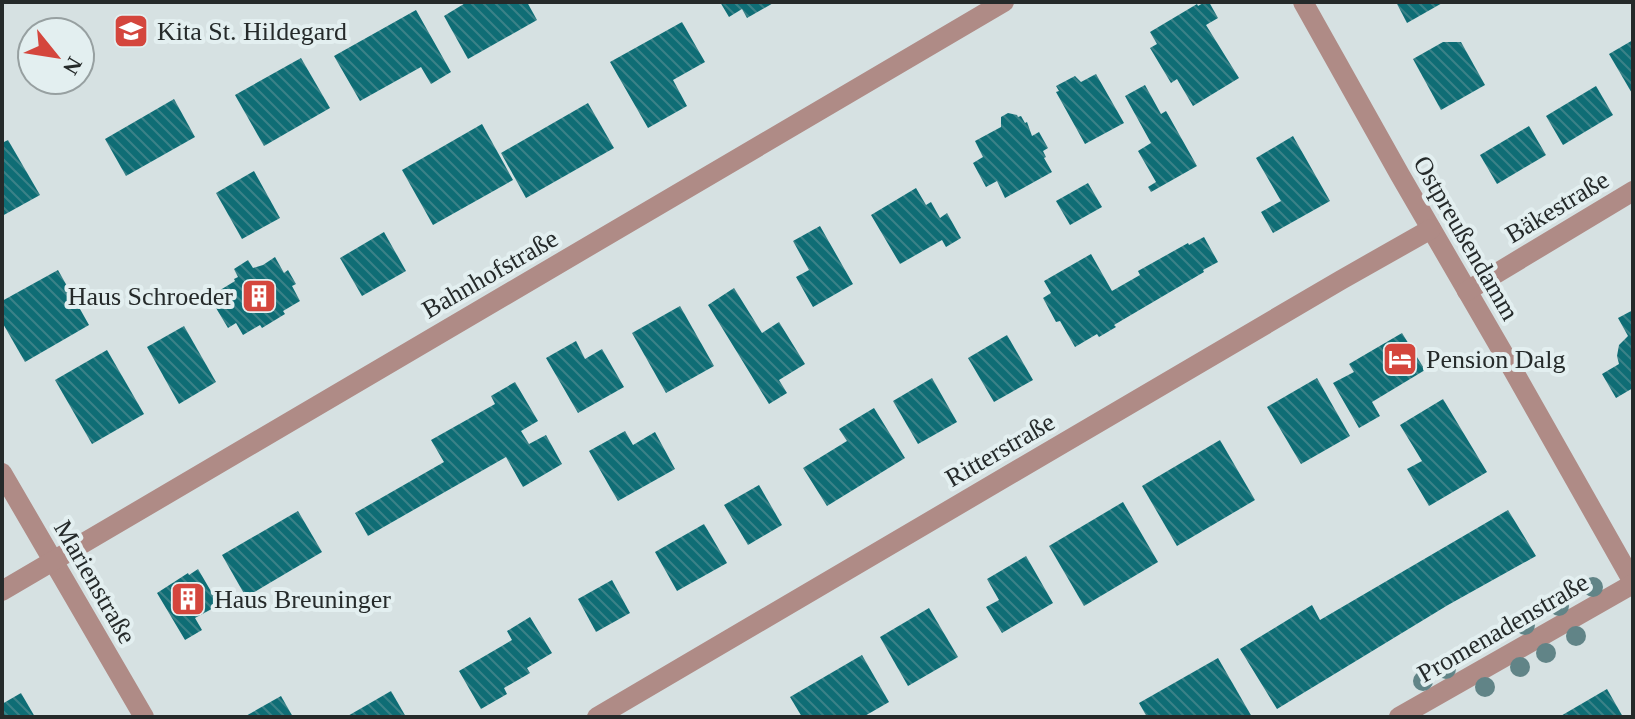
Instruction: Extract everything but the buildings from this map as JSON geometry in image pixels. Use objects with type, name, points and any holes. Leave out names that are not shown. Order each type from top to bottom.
[{"type":"street","name":"Bahnhofstraße","points":[[2,591],[1004,2]]},
{"type":"street","name":"Ostpreußendamm","points":[[1303,2],[1633,583]]},
{"type":"street","name":"Bäkestraße","points":[[1467,291],[1633,191]]},
{"type":"street","name":"Ritterstraße","points":[[597,717],[1431,229]]},
{"type":"street","name":"Marienstraße","points":[[2,473],[144,717]]},
{"type":"street","name":"Promenadenstraße","points":[[1399,717],[1633,583]]},
{"type":"place","name":"Kita St. Hildegard","points":[[131,31]]},
{"type":"place","name":"Haus Schroeder","points":[[259,296]]},
{"type":"place","name":"Pension Dalg","points":[[1400,359]]},
{"type":"place","name":"Haus Breuninger","points":[[188,599]]}]
